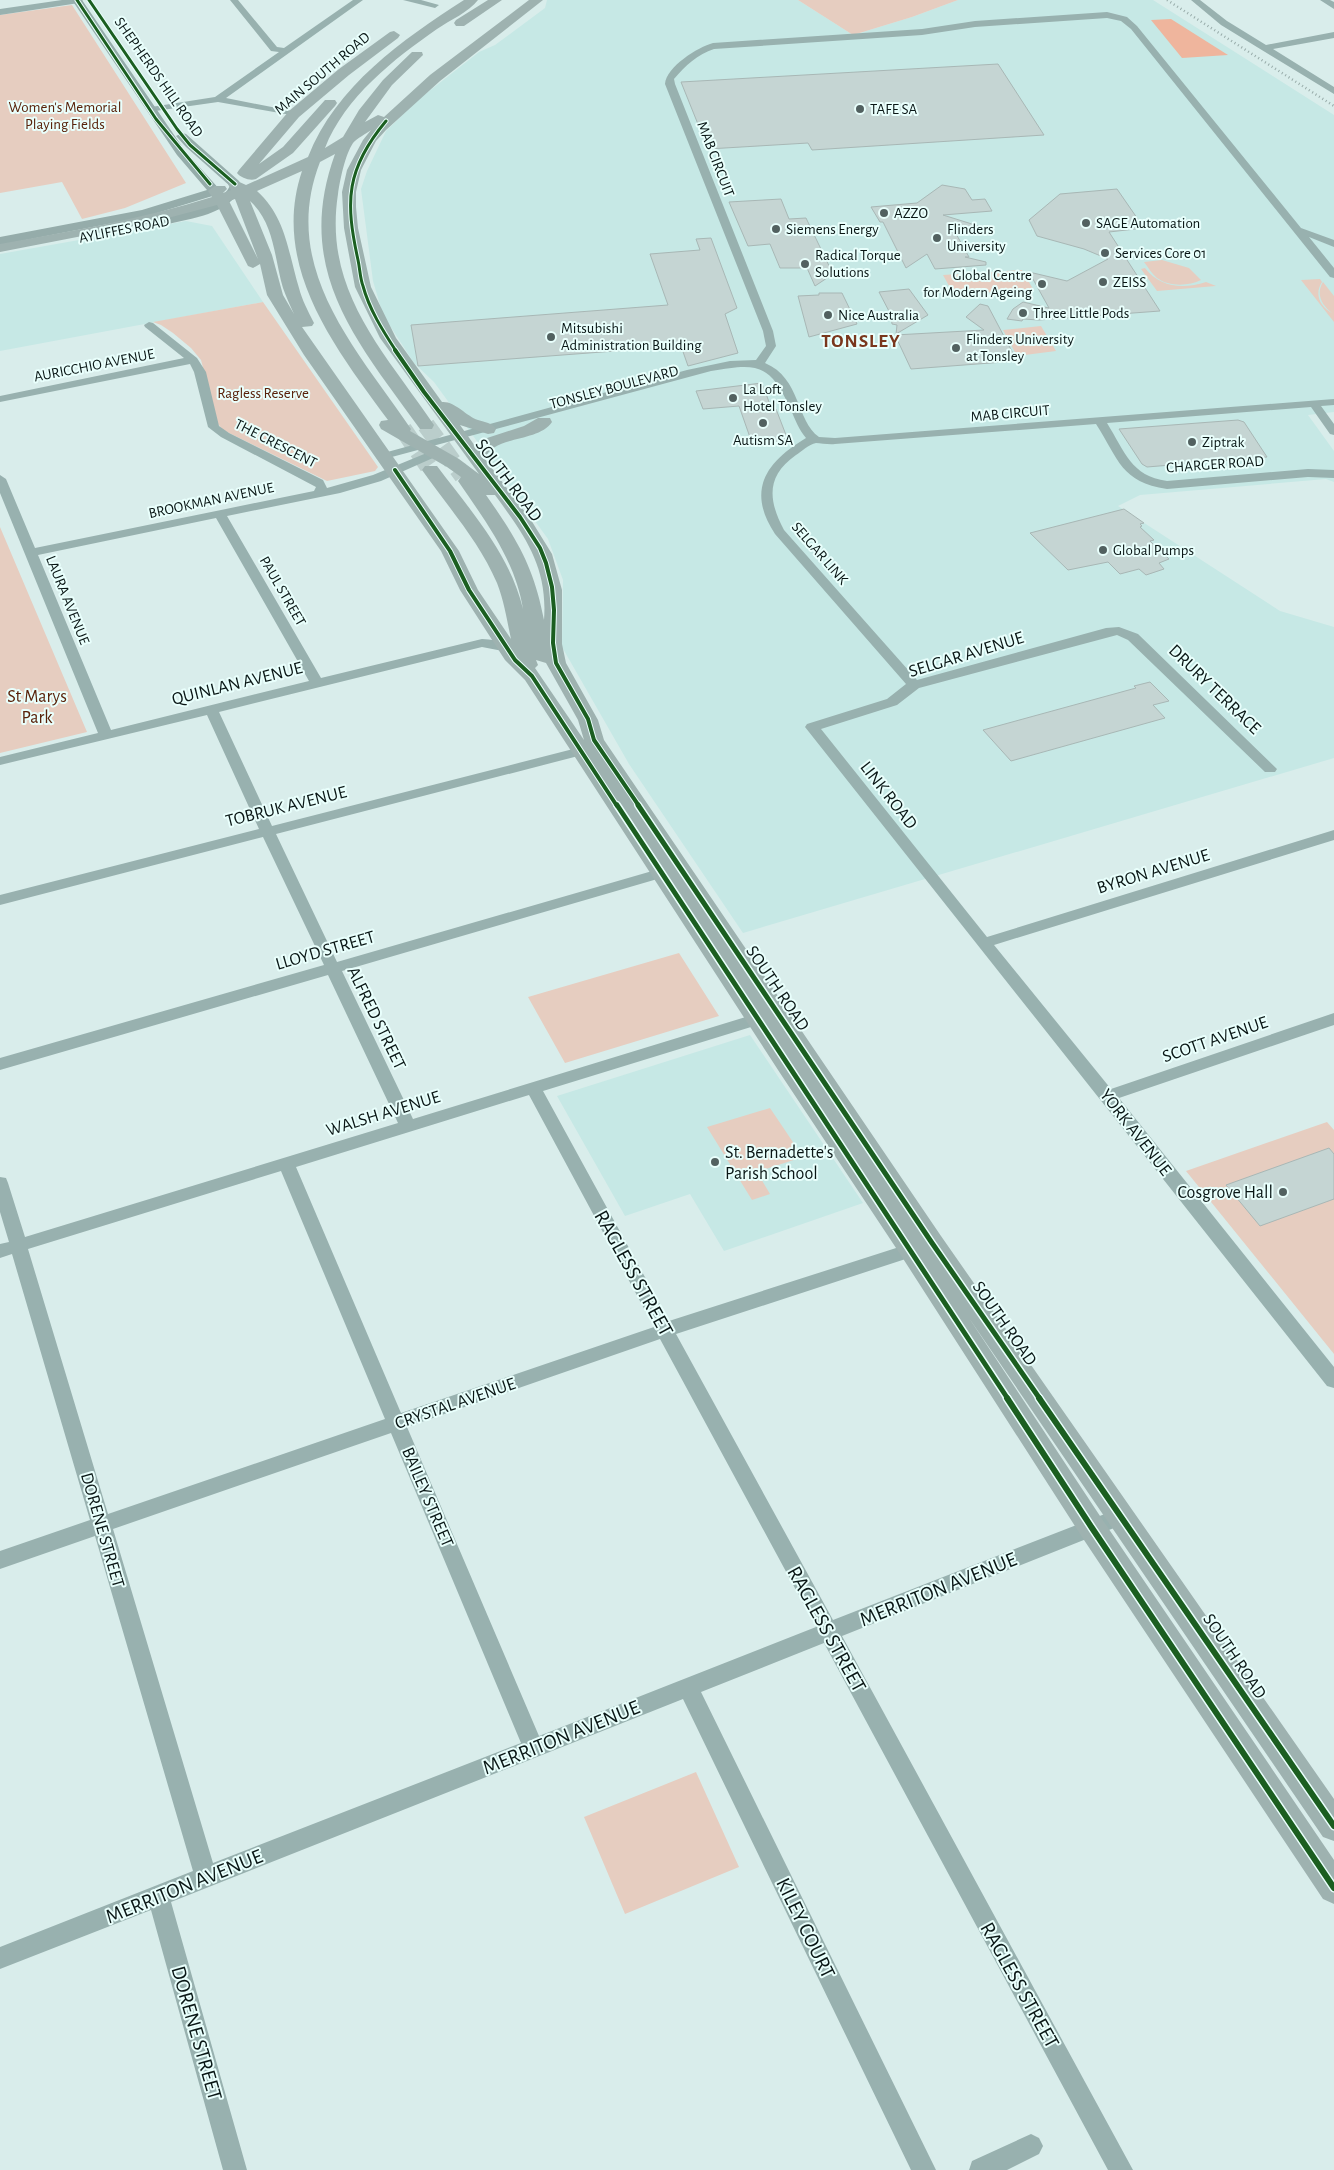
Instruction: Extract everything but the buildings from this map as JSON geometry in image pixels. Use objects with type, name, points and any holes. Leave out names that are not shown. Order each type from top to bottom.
[{"type":"highway","name":"AYLIFFES ROAD","points":[[212,188],[235,184],[263,169],[288,150],[344,88],[385,51],[464,0]]},
{"type":"highway","points":[[403,429],[327,318],[307,268],[302,236],[305,190],[318,147],[333,121],[366,79],[414,38],[472,0]]},
{"type":"highway","points":[[426,425],[356,326],[336,280],[330,258],[326,220],[331,181],[343,149],[368,106],[397,73],[437,38],[496,0]]},
{"type":"highway","points":[[1,247],[143,220],[193,207],[246,190],[293,170],[338,146],[383,115],[410,88],[470,36],[517,0]]},
{"type":"highway","points":[[470,36],[481,32],[527,0]]},
{"type":"highway","name":"SOUTH ROAD","points":[[537,0],[435,78],[386,121],[373,136],[354,170],[349,192],[351,228],[363,288],[388,338],[460,441],[477,460],[540,547],[549,573],[554,602],[552,644],[556,663],[588,720],[588,746]]},
{"type":"highway","points":[[421,15],[438,2]]},
{"type":"highway","name":"MAIN SOUTH ROAD","points":[[235,184],[294,114],[344,72],[407,26]]},
{"type":"highway","points":[[343,149],[341,215],[347,248],[357,279],[363,288]]},
{"type":"highway","points":[[235,184],[254,196],[272,217],[279,233],[292,288],[308,326],[322,352],[352,394],[371,413],[423,456],[475,483],[519,516]]},
{"type":"highway","name":"SOUTH ROAD","points":[[235,184],[256,232],[275,295]]},
{"type":"highway","name":"SOUTH ROAD","points":[[212,188],[240,235],[255,266],[312,355],[450,551],[489,636],[508,648],[520,666],[532,676],[588,746],[922,1246],[1122,1516],[1334,1826]]},
{"type":"highway","points":[[188,215],[206,215],[215,218],[240,235]]},
{"type":"highway","points":[[434,402],[446,407],[457,417],[488,429]]},
{"type":"highway","points":[[477,460],[478,454],[485,447],[501,439],[530,430],[544,422]]},
{"type":"highway","points":[[423,456],[502,574],[510,594],[519,637],[532,676]]},
{"type":"highway","points":[[475,483],[517,560],[526,582],[546,664],[588,746]]},
{"type":"highway","name":"SOUTH ROAD","points":[[922,1246],[1092,1528],[1334,1888]]},
{"type":"main road","name":"SHEPHERDS HILL ROAD","points":[[78,0],[156,109],[190,145],[235,184]]},
{"type":"main road","name":"SHEPHERDS HILL ROAD","points":[[90,0],[181,153],[212,188]]},
{"type":"main road","points":[[111,221],[193,187],[200,181],[212,188]]},
{"type":"main road","name":"AYLIFFES ROAD","points":[[1,247],[123,230],[188,215],[212,188]]},
{"type":"main road","name":"AYLIFFES ROAD","points":[[1,247],[161,209],[212,188]]},
{"type":"street","points":[[0,12],[78,0]]},
{"type":"street","points":[[234,0],[274,49],[285,51]]},
{"type":"street","points":[[218,99],[359,0]]},
{"type":"street","points":[[407,0],[438,2]]},
{"type":"street","points":[[1194,0],[1224,23],[1334,91]]},
{"type":"street","points":[[1324,0],[1334,6]]},
{"type":"street","name":"MAB CIRCUIT","points":[[759,364],[771,346],[768,331],[670,84],[670,79],[675,72],[702,50],[713,46],[922,32],[975,24],[1107,15],[1120,16],[1128,20],[1298,229],[1316,250],[1329,260],[1334,275]]},
{"type":"street","points":[[1265,48],[1334,35]]},
{"type":"street","points":[[156,109],[218,99],[294,114]]},
{"type":"street","name":"MAB CIRCUIT","points":[[1298,229],[1334,244]]},
{"type":"street","points":[[1316,250],[1334,249]]},
{"type":"street","name":"THE CRESCENT","points":[[149,325],[193,360],[200,372],[214,427],[225,435],[319,483],[322,488],[319,493]]},
{"type":"street","name":"AURICCHIO AVENUE","points":[[0,399],[193,360]]},
{"type":"street","name":"TONSLEY BOULEVARD","points":[[389,463],[423,456],[488,429],[728,364],[746,362],[759,364]]},
{"type":"street","points":[[759,364],[776,373],[780,378],[807,432],[814,439]]},
{"type":"street","name":"TONSLEY BOULEVARD","points":[[460,441],[544,422],[759,364]]},
{"type":"street","name":"MAB CIRCUIT","points":[[814,439],[835,441],[1334,402]]},
{"type":"street","points":[[1314,404],[1334,432]]},
{"type":"street","name":"CHARGER ROAD","points":[[1100,421],[1132,472],[1138,478],[1150,482],[1167,485],[1308,473],[1334,474]]},
{"type":"street","name":"SELGAR LINK","points":[[814,439],[787,456],[772,473],[765,492],[770,517],[779,531],[914,685]]},
{"type":"street","name":"TONSLEY BOULEVARD","points":[[389,463],[423,456]]},
{"type":"street","name":"BROOKMAN AVENUE","points":[[31,553],[352,486],[389,463]]},
{"type":"street","name":"LAURA AVENUE","points":[[0,479],[106,735]]},
{"type":"street","name":"PAUL STREET","points":[[220,515],[317,683]]},
{"type":"street","name":"SELGAR AVENUE","points":[[812,727],[853,716],[892,702],[914,685],[1111,631],[1119,631],[1133,637]]},
{"type":"street","name":"QUINLAN AVENUE","points":[[0,760],[317,683],[489,636]]},
{"type":"street","name":"DRURY TERRACE","points":[[1133,637],[1270,769]]},
{"type":"street","name":"ALFRED STREET","points":[[211,709],[266,830],[408,1126]]},
{"type":"street","name":"LINK ROAD","points":[[812,727],[936,886]]},
{"type":"street","name":"TOBRUK AVENUE","points":[[0,900],[588,746]]},
{"type":"street","name":"BYRON AVENUE","points":[[984,943],[1334,835]]},
{"type":"street","name":"LLOYD STREET","points":[[0,1064],[670,871]]},
{"type":"street","name":"YORK AVENUE","points":[[936,886],[1108,1096],[1334,1381]]},
{"type":"street","name":"WALSH AVENUE","points":[[9,1248],[767,1016]]},
{"type":"street","name":"SCOTT AVENUE","points":[[1108,1096],[1334,1019]]},
{"type":"street","name":"RAGLESS STREET","points":[[533,1088],[1121,2170]]},
{"type":"street","name":"BAILEY STREET","points":[[286,1163],[534,1748]]},
{"type":"street","name":"DORENE STREET","points":[[0,1183],[9,1248],[102,1525],[206,1877]]},
{"type":"street","name":"CRYSTAL AVENUE","points":[[0,1560],[665,1330],[922,1246]]},
{"type":"street","name":"MERRITON AVENUE","points":[[0,1958],[1122,1516]]},
{"type":"street","name":"KILEY COURT","points":[[688,1687],[924,2170]]},
{"type":"street","name":"DORENE STREET","points":[[158,1896],[235,2170]]},
{"type":"street","points":[[981,2170],[1032,2146]]},
{"type":"shaded area","points":[[547,0],[798,0],[853,35],[912,17],[958,0],[1153,0],[1334,115],[1334,412],[1308,415],[1334,451],[1334,482],[1326,479],[1140,495],[1118,506],[1280,611],[1334,627],[1334,758],[743,933],[629,764],[562,647],[563,580],[548,539],[434,382],[414,363],[383,315],[373,281],[361,189],[367,171],[386,131],[419,99],[479,52],[495,45],[545,8]]},
{"type":"shaded area","points":[[1171,19],[1228,55],[1182,58],[1151,20]]},
{"type":"shaded area","points":[[186,221],[212,226],[263,302],[0,351],[0,254]]},
{"type":"shaded area","name":"St. Bernadette's Parish School","points":[[750,1035],[863,1203],[724,1251],[690,1194],[625,1216],[557,1096]]},
{"type":"green space","points":[[798,0],[958,0],[912,17],[853,35]]},
{"type":"green space","name":"Women's Memorial Playing Fields","points":[[72,5],[186,183],[125,208],[82,219],[62,182],[0,193],[0,15]]},
{"type":"green space","points":[[1162,260],[1189,268],[1201,280],[1179,285],[1162,281],[1155,276],[1144,262]]},
{"type":"green space","points":[[1145,268],[1151,275],[1165,283],[1189,286],[1206,282],[1216,286],[1157,291],[1141,269]]},
{"type":"green space","points":[[1022,270],[1033,289],[954,295],[943,275]]},
{"type":"green space","points":[[1320,279],[1322,282],[1318,296],[1321,304],[1332,313],[1321,300],[1320,291],[1323,282],[1334,296],[1334,322],[1301,280]]},
{"type":"green space","name":"Ragless Reserve","points":[[263,302],[378,467],[375,471],[327,481],[223,430],[218,424],[201,360],[191,348],[173,333],[153,322]]},
{"type":"green space","points":[[1041,326],[1056,351],[1017,356],[1003,330]]},
{"type":"green space","name":"St Marys Park","points":[[0,527],[87,732],[0,753]]},
{"type":"green space","points":[[679,953],[719,1016],[565,1063],[528,997]]},
{"type":"green space","points":[[770,1108],[803,1157],[757,1172],[770,1194],[752,1200],[707,1127]]},
{"type":"green space","points":[[1327,1122],[1334,1130],[1334,1354],[1186,1171]]},
{"type":"green space","points":[[696,1772],[739,1867],[625,1914],[584,1817]]},
{"type":"tunnel","points":[[426,425],[463,476]]},
{"type":"tunnel","points":[[403,429],[431,470]]},
{"type":"railway","points":[[1167,0],[1334,106]]},
{"type":"cycle path","points":[[77,0],[156,119],[210,184]]},
{"type":"cycle path","points":[[89,0],[177,129],[190,145],[235,184]]},
{"type":"cycle path","points":[[386,121],[373,136],[363,152],[352,184],[350,201],[352,238],[363,286],[376,317],[407,368],[520,517],[540,548],[549,571],[552,587],[554,656],[563,677],[588,719],[594,740],[932,1243],[1334,1826]]},
{"type":"cycle path","points":[[395,470],[450,551],[469,590],[515,660],[532,676],[1092,1528],[1334,1888]]},
{"type":"place","name":"TAFE SA","points":[[860,109]]},
{"type":"place","name":"AZZO","points":[[884,213]]},
{"type":"place","name":"SAGE Automation","points":[[1086,223]]},
{"type":"place","name":"Siemens Energy","points":[[776,229]]},
{"type":"place","name":"Flinders University","points":[[937,238]]},
{"type":"place","name":"Services Core 01","points":[[1105,253]]},
{"type":"place","name":"Radical Torque Solutions","points":[[805,264]]},
{"type":"place","name":"ZEISS","points":[[1103,282]]},
{"type":"place","name":"Global Centre for Modern Ageing","points":[[1042,284]]},
{"type":"place","name":"Three Little Pods","points":[[1023,313]]},
{"type":"place","name":"Nice Australia","points":[[828,315]]},
{"type":"place","name":"Mitsubishi Administration Building","points":[[551,337]]},
{"type":"place","name":"Flinders University at Tonsley","points":[[956,348]]},
{"type":"place","name":"La Loft Hotel Tonsley","points":[[733,398]]},
{"type":"place","name":"Autism SA","points":[[763,423]]},
{"type":"place","name":"Ziptrak","points":[[1192,442]]},
{"type":"place","name":"Global Pumps","points":[[1103,550]]},
{"type":"place","name":"St. Bernadette's Parish School","points":[[715,1162]]},
{"type":"place","name":"Cosgrove Hall","points":[[1283,1192]]},
{"type":"district","name":"TONSLEY","points":[[861,340]]}]
